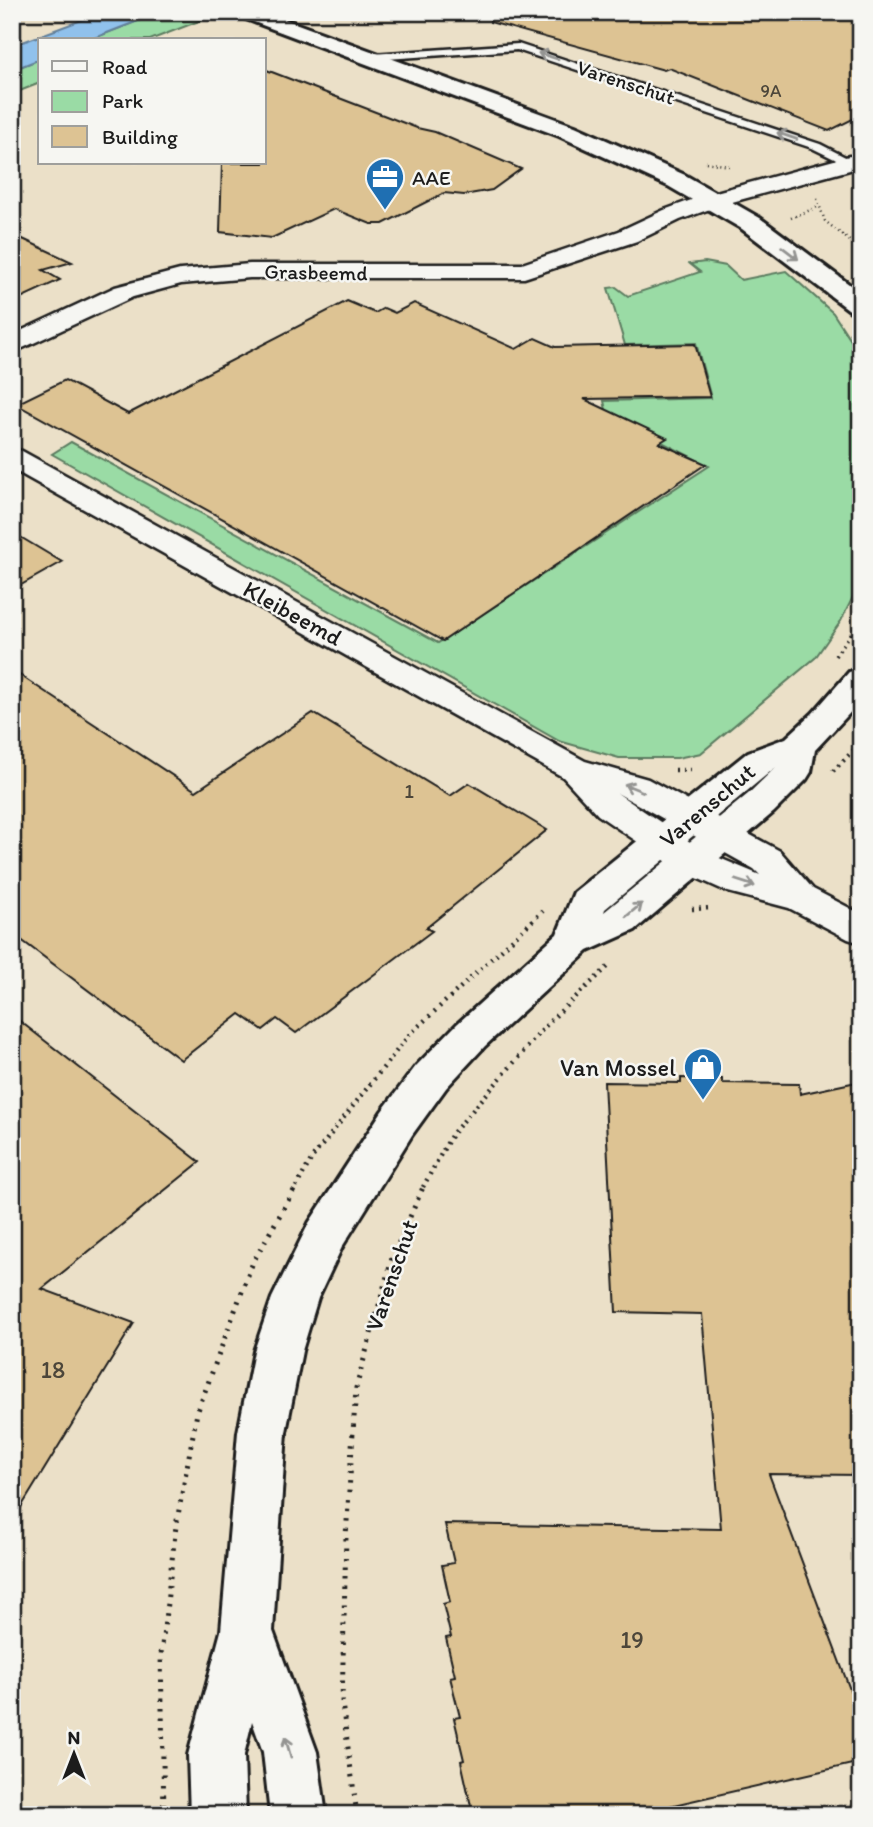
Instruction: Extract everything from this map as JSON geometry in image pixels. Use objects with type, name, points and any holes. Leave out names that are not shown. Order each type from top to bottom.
[{"type":"street","name":"Varenschut","points":[[245,12],[270,16],[567,131],[599,148],[682,183],[787,220],[850,272],[861,285]]},
{"type":"street","name":"Varenschut","points":[[737,202],[801,186],[846,167]]},
{"type":"street","name":"Varenschut","points":[[737,202],[861,306]]},
{"type":"street","name":"Grasbeemd","points":[[12,345],[124,292],[180,277],[250,271],[524,271],[737,202]]},
{"type":"street","name":"Kleibeemd","points":[[12,457],[574,769],[636,787],[706,827]]},
{"type":"street","name":"Varenschut","points":[[218,1815],[216,1755],[247,1631],[262,1432],[278,1351],[295,1298],[325,1236],[397,1123],[431,1077],[471,1035],[574,941],[621,920],[677,851],[706,827],[793,772],[798,746],[825,721],[861,679]]},
{"type":"street","name":"Kleibeemd","points":[[574,769],[610,807],[677,851]]},
{"type":"street","name":"Varenschut","points":[[706,827],[767,860],[800,898]]},
{"type":"street","name":"Varenschut","points":[[677,851],[741,883],[800,898],[861,930]]},
{"type":"street","name":"Varenschut","points":[[247,1631],[290,1752],[298,1815]]},
{"type":"lane","name":"Varenschut","points":[[372,57],[518,47],[816,146],[846,167]]},
{"type":"path","points":[[827,777],[861,743]]},
{"type":"path","points":[[687,909],[719,908],[741,883]]},
{"type":"path","name":"Varenschut","points":[[357,1815],[342,1703],[352,1442],[356,1388],[392,1258],[420,1192],[453,1134],[550,1021],[617,959]]},
{"type":"shaded area","points":[[12,12],[861,12],[861,1815],[12,1815]]},
{"type":"green space","points":[[161,12],[206,12],[212,16],[155,38],[94,38]]},
{"type":"green space","points":[[38,60],[38,84],[12,94],[12,70]]},
{"type":"green space","points":[[705,262],[726,266],[741,280],[786,271],[833,313],[861,356],[861,581],[841,621],[815,658],[701,753],[677,758],[619,758],[559,741],[52,454],[71,442],[438,643],[709,466],[607,414],[604,401],[711,398],[696,343],[625,345],[608,288],[616,287],[628,296],[700,272],[690,264]]},
{"type":"water","points":[[103,12],[161,12],[94,38],[38,38],[38,60],[12,70],[12,46]]},
{"type":"building","points":[[491,12],[861,12],[861,115],[829,131],[669,68],[664,70],[490,22]]},
{"type":"building","points":[[266,70],[417,128],[435,132],[521,169],[492,190],[464,195],[444,193],[383,224],[371,224],[334,209],[272,238],[220,232],[222,164],[266,164]]},
{"type":"building","points":[[12,234],[72,262],[43,270],[60,280],[12,302]]},
{"type":"building","points":[[347,301],[375,313],[384,308],[395,313],[414,303],[516,349],[535,338],[555,347],[695,344],[710,397],[584,399],[667,438],[659,443],[706,464],[443,641],[16,404],[65,380],[128,414]]},
{"type":"building","points":[[12,532],[62,562],[12,590]]},
{"type":"building","points":[[12,670],[196,791],[313,713],[450,796],[469,783],[547,830],[426,928],[432,931],[296,1033],[277,1019],[263,1030],[240,1014],[181,1060],[12,933]]},
{"type":"building","points":[[12,1015],[200,1162],[42,1289],[134,1323],[12,1522]]},
{"type":"building","points":[[681,1078],[722,1079],[722,1083],[799,1084],[800,1094],[861,1081],[861,1475],[769,1474],[861,1719],[861,1762],[630,1815],[473,1815],[454,1718],[460,1717],[450,1677],[455,1676],[446,1638],[451,1637],[443,1604],[450,1602],[442,1565],[454,1563],[445,1524],[721,1529],[702,1314],[616,1312],[604,1082],[681,1083]]},
{"type":"place","name":"AAE","points":[[385,211]]},
{"type":"place","name":"Van Mossel","points":[[703,1101]]}]
